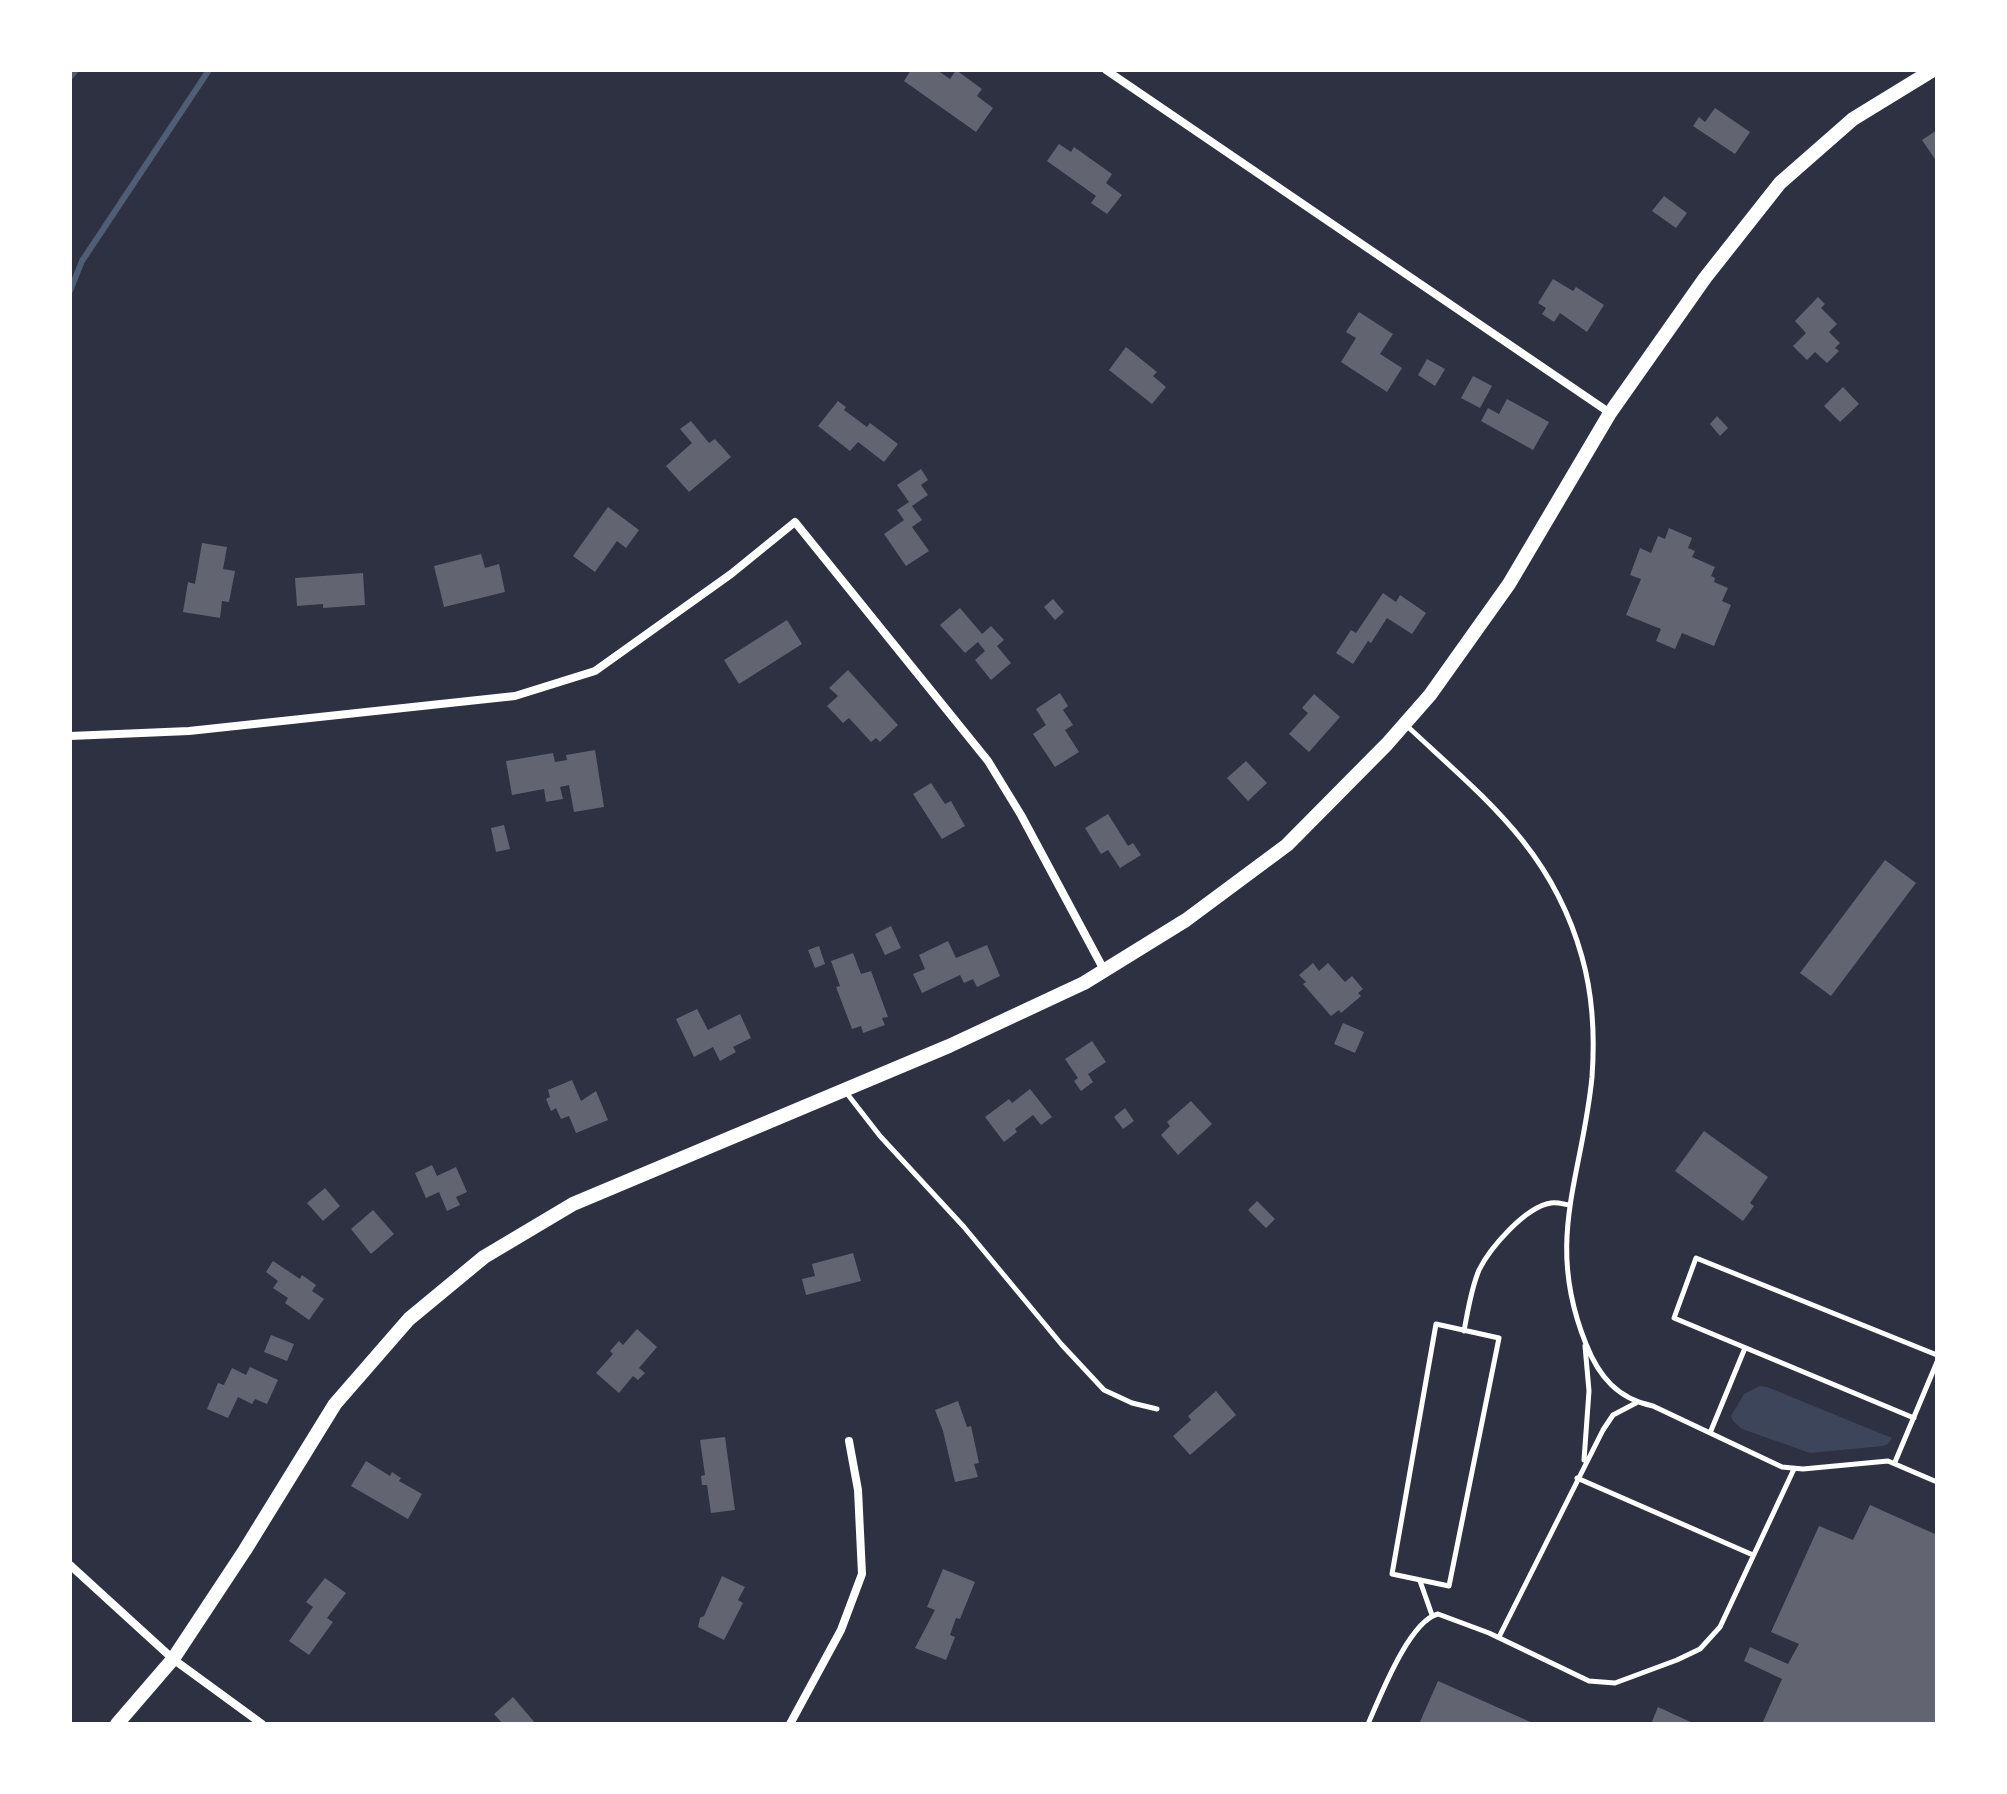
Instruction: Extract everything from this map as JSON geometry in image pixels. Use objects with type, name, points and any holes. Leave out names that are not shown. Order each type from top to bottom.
[{"type":"main road","points":[[117,1724],[173,1659],[335,1404],[409,1319],[484,1257],[573,1204],[962,1040],[1084,983],[1186,920],[1287,845],[1430,695],[1509,584],[1610,413],[1705,278],[1780,183],[1853,119],[1933,70]]},
{"type":"street","points":[[1106,70],[1610,413]]},
{"type":"street","points":[[70,736],[189,731],[515,696],[595,671],[731,574],[795,522],[988,761],[1021,815],[1104,970]]},
{"type":"street","points":[[790,1724],[841,1630],[862,1574],[858,1490],[849,1441]]},
{"type":"street","points":[[70,1565],[173,1659],[262,1724]]},
{"type":"lane","points":[[1405,724],[1512,826],[1535,854],[1556,888],[1571,921],[1587,977],[1593,1034],[1586,1124],[1569,1205],[1565,1246],[1567,1279],[1583,1338],[1589,1391],[1584,1465]]},
{"type":"lane","points":[[844,1090],[880,1136],[964,1227],[1062,1345],[1104,1390],[1132,1403],[1157,1409]]},
{"type":"lane","points":[[1464,1331],[1479,1271],[1495,1246],[1521,1220],[1545,1205],[1569,1205]]},
{"type":"lane","points":[[1914,1418],[1674,1318],[1696,1258],[1937,1355]]},
{"type":"lane","points":[[1436,1324],[1499,1338],[1449,1586],[1420,1580],[1392,1574],[1436,1324]]},
{"type":"lane","points":[[1583,1338],[1601,1374],[1622,1396],[1653,1406],[1757,1456],[1794,1469],[1873,1461],[1895,1462],[1937,1482]]},
{"type":"lane","points":[[1710,1433],[1745,1348]]},
{"type":"lane","points":[[1895,1462],[1937,1362]]},
{"type":"lane","points":[[1499,1637],[1577,1478],[1613,1415],[1637,1403]]},
{"type":"lane","points":[[1368,1724],[1408,1644],[1432,1615],[1445,1614],[1589,1681],[1615,1683],[1688,1655],[1707,1643],[1720,1627],[1794,1469]]},
{"type":"lane","points":[[1577,1478],[1753,1555]]},
{"type":"lane","points":[[1420,1580],[1432,1615]]},
{"type":"shaded area","points":[[1760,1386],[1892,1438],[1883,1446],[1810,1453],[1742,1429],[1731,1416],[1744,1394]]},
{"type":"building","points":[[911,70],[937,70],[950,79],[956,70],[982,89],[977,96],[993,108],[976,132],[904,81]]},
{"type":"building","points":[[1715,108],[1750,132],[1735,154],[1693,126],[1699,117],[1705,122]]},
{"type":"building","points":[[1937,130],[1937,162],[1922,140]]},
{"type":"building","points":[[1059,144],[1071,152],[1074,147],[1112,174],[1106,183],[1122,195],[1107,214],[1091,203],[1096,196],[1047,161]]},
{"type":"building","points":[[1664,196],[1687,213],[1676,228],[1652,211]]},
{"type":"building","points":[[1553,279],[1573,291],[1576,287],[1604,305],[1587,332],[1560,313],[1554,322],[1542,314],[1546,308],[1538,303]]},
{"type":"building","points":[[1818,297],[1825,304],[1821,308],[1837,324],[1829,332],[1840,343],[1835,348],[1839,351],[1827,363],[1815,352],[1807,360],[1793,346],[1806,333],[1795,321]]},
{"type":"building","points":[[1359,312],[1393,334],[1380,354],[1402,368],[1387,392],[1341,362],[1356,338],[1346,332]]},
{"type":"building","points":[[1126,347],[1157,372],[1153,376],[1166,387],[1152,404],[1109,370]]},
{"type":"building","points":[[1427,359],[1445,369],[1435,386],[1418,375]]},
{"type":"building","points":[[1473,376],[1492,386],[1480,408],[1461,398]]},
{"type":"building","points":[[1843,387],[1859,404],[1840,422],[1824,406]]},
{"type":"building","points":[[1507,399],[1549,422],[1533,450],[1481,421],[1488,408],[1499,414]]},
{"type":"building","points":[[838,401],[846,407],[844,410],[867,427],[870,423],[898,444],[884,462],[858,442],[850,451],[818,426]]},
{"type":"building","points":[[1717,416],[1728,428],[1720,436],[1710,424]]},
{"type":"building","points":[[691,421],[709,443],[715,439],[731,457],[689,492],[666,466],[692,443],[680,429]]},
{"type":"building","points":[[921,469],[928,480],[921,485],[928,495],[912,506],[922,520],[912,527],[929,551],[906,566],[884,534],[904,520],[897,510],[909,502],[897,485]]},
{"type":"building","points":[[608,507],[639,530],[626,548],[617,541],[595,572],[573,556]]},
{"type":"building","points":[[1669,528],[1692,538],[1688,548],[1695,551],[1692,557],[1715,567],[1711,576],[1715,578],[1714,582],[1728,588],[1722,601],[1731,605],[1714,646],[1682,633],[1675,649],[1656,641],[1661,629],[1626,615],[1641,579],[1630,575],[1640,548],[1651,553],[1658,536],[1665,539]]},
{"type":"building","points":[[202,543],[227,547],[223,569],[235,571],[229,602],[222,601],[220,618],[183,612],[188,582],[195,584]]},
{"type":"building","points":[[481,554],[485,568],[499,564],[505,592],[444,607],[434,566]]},
{"type":"building","points":[[363,573],[365,605],[297,606],[295,578]]},
{"type":"building","points":[[1383,593],[1396,602],[1400,595],[1426,613],[1412,634],[1387,618],[1353,664],[1336,653],[1351,630],[1356,633]]},
{"type":"building","points":[[1053,599],[1064,612],[1055,620],[1044,607]]},
{"type":"building","points":[[960,608],[982,634],[991,626],[1004,640],[997,646],[1011,663],[991,680],[975,660],[985,651],[978,642],[965,653],[940,625]]},
{"type":"building","points":[[787,620],[802,644],[739,684],[724,660]]},
{"type":"building","points":[[848,670],[898,725],[880,742],[876,738],[871,742],[849,718],[843,723],[827,706],[838,696],[829,688]]},
{"type":"building","points":[[1060,693],[1068,706],[1063,710],[1073,725],[1065,730],[1079,752],[1055,767],[1033,734],[1046,725],[1036,709]]},
{"type":"building","points":[[1314,694],[1340,717],[1309,752],[1289,734],[1308,713],[1302,708]]},
{"type":"building","points":[[595,750],[604,807],[574,812],[569,785],[560,787],[563,799],[546,802],[544,789],[512,795],[506,761],[553,753],[555,762],[567,760],[566,755]]},
{"type":"building","points":[[1246,761],[1267,783],[1248,801],[1227,778]]},
{"type":"building","points":[[931,783],[945,804],[951,801],[965,826],[942,839],[913,794]]},
{"type":"building","points":[[1108,814],[1128,846],[1133,843],[1141,855],[1120,868],[1108,850],[1101,854],[1085,828]]},
{"type":"building","points":[[504,825],[510,849],[496,852],[491,828]]},
{"type":"building","points":[[1885,860],[1916,883],[1831,996],[1800,973]]},
{"type":"building","points":[[891,926],[901,948],[885,955],[875,934]]},
{"type":"building","points":[[948,941],[956,958],[987,945],[1000,976],[977,987],[973,979],[964,983],[960,975],[922,993],[913,974],[925,969],[919,955]]},
{"type":"building","points":[[819,946],[825,964],[815,968],[808,950]]},
{"type":"building","points":[[853,953],[861,974],[871,971],[888,1017],[882,1018],[885,1025],[863,1033],[861,1026],[852,1029],[836,987],[840,986],[831,961]]},
{"type":"building","points":[[1313,963],[1319,971],[1328,963],[1345,982],[1352,976],[1363,989],[1358,993],[1361,996],[1341,1013],[1339,1010],[1331,1016],[1299,975]]},
{"type":"building","points":[[697,1009],[708,1030],[740,1014],[751,1038],[733,1047],[736,1052],[720,1061],[713,1047],[694,1057],[676,1019]]},
{"type":"building","points":[[1343,1023],[1364,1032],[1355,1053],[1334,1044]]},
{"type":"building","points":[[1092,1041],[1106,1062],[1088,1074],[1093,1082],[1081,1091],[1074,1081],[1078,1078],[1065,1059]]},
{"type":"building","points":[[572,1080],[581,1101],[596,1091],[608,1120],[576,1133],[569,1116],[561,1119],[556,1108],[551,1111],[546,1099],[550,1097],[548,1090]]},
{"type":"building","points":[[1030,1089],[1052,1117],[1041,1125],[1033,1115],[1004,1142],[985,1117],[1009,1099],[1012,1103]]},
{"type":"building","points":[[1191,1101],[1212,1124],[1178,1155],[1161,1135],[1170,1126],[1167,1122]]},
{"type":"building","points":[[1125,1108],[1134,1121],[1123,1129],[1114,1117]]},
{"type":"building","points":[[1704,1131],[1768,1177],[1750,1203],[1754,1206],[1743,1221],[1675,1171]]},
{"type":"building","points":[[432,1165],[437,1176],[456,1167],[467,1192],[456,1197],[460,1205],[447,1211],[439,1192],[426,1198],[415,1173]]},
{"type":"building","points":[[325,1188],[340,1206],[323,1221],[307,1203]]},
{"type":"building","points":[[1257,1201],[1275,1219],[1266,1228],[1248,1210]]},
{"type":"building","points":[[373,1210],[394,1234],[371,1254],[351,1229]]},
{"type":"building","points":[[853,1253],[861,1281],[806,1295],[802,1279],[815,1276],[812,1264]]},
{"type":"building","points":[[273,1261],[300,1279],[302,1275],[316,1285],[312,1291],[324,1299],[309,1320],[285,1303],[288,1298],[273,1288],[278,1281],[266,1272]]},
{"type":"building","points":[[637,1329],[657,1347],[639,1368],[645,1373],[638,1380],[633,1376],[619,1393],[596,1373],[613,1354],[610,1351],[619,1341],[623,1345]]},
{"type":"building","points":[[271,1335],[294,1344],[287,1361],[264,1352]]},
{"type":"building","points":[[250,1367],[278,1380],[267,1404],[255,1399],[252,1404],[238,1397],[228,1418],[207,1409],[218,1383],[224,1385],[232,1368],[246,1375]]},
{"type":"building","points":[[1216,1391],[1236,1415],[1190,1455],[1173,1436],[1191,1420],[1188,1416]]},
{"type":"building","points":[[958,1401],[967,1427],[971,1426],[979,1463],[974,1464],[978,1477],[955,1482],[935,1410]]},
{"type":"building","points":[[725,1437],[735,1510],[711,1513],[707,1485],[702,1485],[701,1476],[705,1475],[700,1440]]},
{"type":"building","points":[[366,1461],[390,1476],[392,1472],[401,1478],[399,1481],[422,1494],[408,1519],[351,1486]]},
{"type":"building","points":[[1870,1505],[1937,1535],[1937,1724],[1762,1724],[1782,1679],[1744,1661],[1750,1647],[1788,1664],[1799,1644],[1771,1632],[1819,1526],[1853,1540]]},
{"type":"building","points":[[943,1569],[975,1582],[960,1619],[956,1618],[950,1635],[955,1637],[946,1660],[915,1648],[935,1610],[927,1607]]},
{"type":"building","points":[[722,1576],[745,1587],[738,1600],[743,1603],[724,1640],[698,1627]]},
{"type":"building","points":[[325,1578],[346,1593],[327,1618],[333,1622],[309,1655],[289,1641],[313,1607],[306,1602]]},
{"type":"building","points":[[1438,1681],[1535,1724],[1419,1724]]},
{"type":"building","points":[[513,1697],[536,1724],[503,1724],[494,1714]]},
{"type":"building","points":[[1658,1707],[1695,1724],[1651,1724]]},
{"type":"waterway","points":[[70,77],[76,70]]},
{"type":"waterway","points":[[70,291],[82,261],[209,70]]}]
